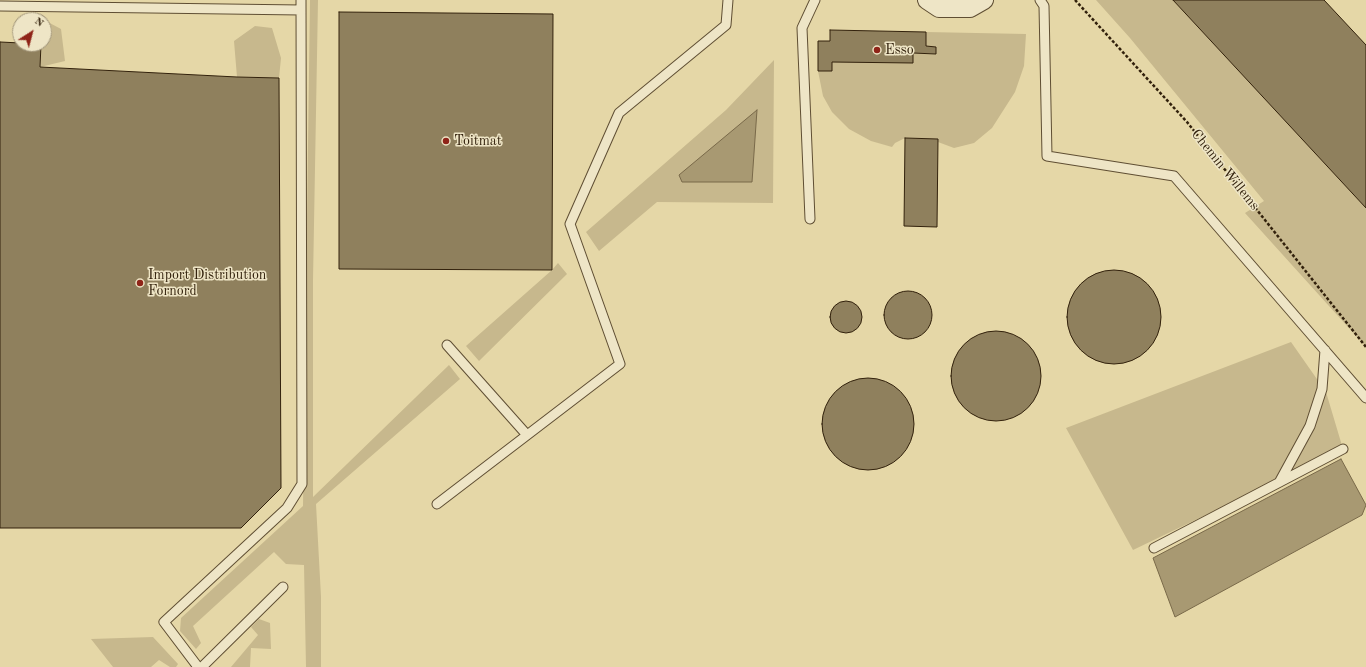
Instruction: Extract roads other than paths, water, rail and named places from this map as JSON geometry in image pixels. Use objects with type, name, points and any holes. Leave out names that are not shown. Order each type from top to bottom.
[{"type":"street","points":[[927,0],[939,8],[970,8],[984,0]]},
{"type":"lane","points":[[198,667],[164,622],[287,508],[302,484],[300,0]]},
{"type":"lane","points":[[437,504],[620,364],[570,224],[619,113],[726,25],[728,0]]},
{"type":"lane","points":[[810,219],[802,28],[815,0]]},
{"type":"lane","points":[[1040,0],[1044,6],[1047,156],[1174,176],[1366,398]]},
{"type":"lane","points":[[0,6],[301,10]]},
{"type":"lane","points":[[446,345],[527,435]]},
{"type":"lane","points":[[1280,481],[1310,426],[1322,389],[1325,350]]},
{"type":"lane","points":[[1154,548],[1343,449]]},
{"type":"lane","points":[[202,667],[283,587]]},
{"type":"place","name":"Esso","points":[[877,50]]},
{"type":"place","name":"Toitmat","points":[[446,141]]},
{"type":"place","name":"Import Distribution Fornord","points":[[140,283]]}]
